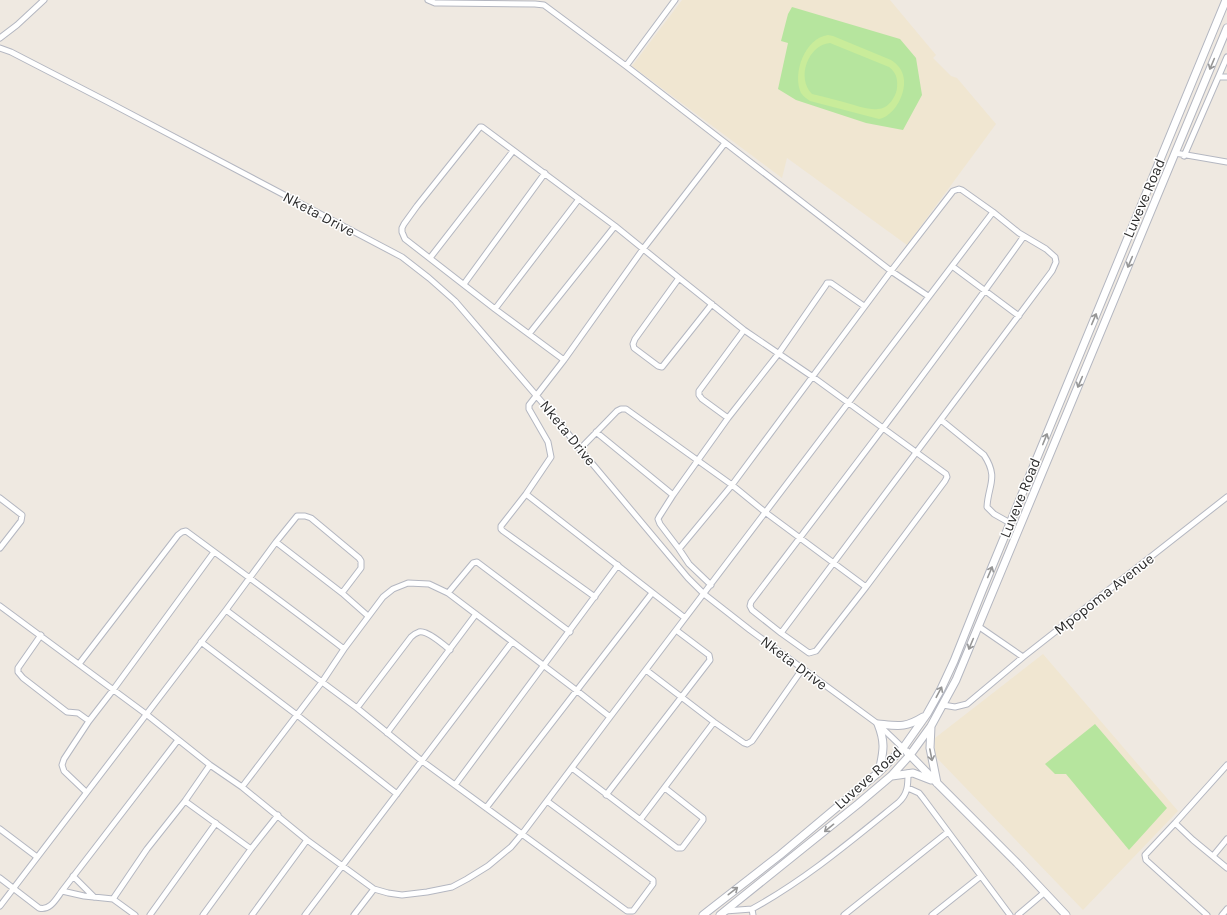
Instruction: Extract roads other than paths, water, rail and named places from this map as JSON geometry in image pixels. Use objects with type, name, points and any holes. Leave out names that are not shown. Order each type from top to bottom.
[{"type":"street","points":[[0,38],[17,25],[44,0]]},
{"type":"street","points":[[428,0],[441,4],[544,5],[626,66],[891,271],[928,296]]},
{"type":"street","points":[[626,66],[675,0]]},
{"type":"street","name":"Luveve Road","points":[[703,915],[780,855],[878,772],[903,748],[927,714],[954,661],[1226,0]]},
{"type":"street","name":"Luveve Road","points":[[722,913],[891,776],[910,755],[931,726],[943,705],[956,680],[1227,28]]},
{"type":"street","name":"Nketa Drive","points":[[0,48],[60,77],[402,257],[429,278],[455,301],[537,395],[580,449],[688,578],[704,594],[878,724],[979,824],[1066,915]]},
{"type":"street","points":[[1184,156],[1227,57]]},
{"type":"street","points":[[1219,77],[1227,77]]},
{"type":"street","points":[[564,360],[405,239],[402,232],[404,224],[417,206],[480,127],[579,199],[644,249],[744,330],[848,402],[883,429],[942,471],[947,477],[866,587],[816,651],[808,653],[781,633],[752,610],[750,606],[751,602],[883,429],[1024,236]]},
{"type":"street","points":[[595,597],[502,530],[501,526],[526,494],[551,457],[548,442],[528,407],[564,360],[644,249],[725,143]]},
{"type":"street","points":[[430,258],[513,150]]},
{"type":"street","points":[[1175,153],[1184,156],[1227,162]]},
{"type":"street","points":[[464,284],[545,173]]},
{"type":"street","points":[[680,549],[732,485],[864,306],[953,191],[959,189],[962,190],[1024,236],[1046,249],[1055,257],[1056,262],[1052,271],[781,633]]},
{"type":"street","points":[[496,309],[579,199]]},
{"type":"street","points":[[0,614],[2,607],[146,714],[210,765],[242,787],[307,840],[374,889],[402,895],[452,887],[488,866],[511,847],[522,834],[993,212]]},
{"type":"street","points":[[529,334],[614,226]]},
{"type":"street","points":[[952,266],[1019,316]]},
{"type":"street","points":[[679,278],[634,339],[634,348],[658,366],[662,367],[712,304]]},
{"type":"street","points":[[711,585],[689,564],[680,549],[659,522],[659,517],[728,418],[779,354],[828,283],[831,283],[864,306]]},
{"type":"street","points":[[728,418],[702,399],[699,396],[699,391],[744,330]]},
{"type":"street","points":[[580,449],[617,411],[626,409],[699,460],[799,538],[866,587]]},
{"type":"street","points":[[941,420],[984,455],[989,462],[992,483],[987,507],[994,514],[1010,523]]},
{"type":"street","points":[[596,432],[673,495]]},
{"type":"street","points":[[526,494],[685,618]]},
{"type":"street","name":"Mpopoma Avenue","points":[[943,705],[956,707],[967,704],[1023,657],[1227,497]]},
{"type":"street","points":[[0,498],[22,515],[21,521],[0,548]]},
{"type":"street","points":[[0,906],[297,516],[312,518],[359,558],[361,568],[342,593]]},
{"type":"street","points":[[79,664],[180,534],[186,531],[250,577],[344,649]]},
{"type":"street","points":[[276,542],[342,593],[368,616]]},
{"type":"street","points":[[86,792],[64,771],[62,765],[64,759],[89,721],[214,552]]},
{"type":"street","points":[[448,594],[473,563],[477,562],[570,632]]},
{"type":"street","points":[[455,786],[618,565]]},
{"type":"street","points":[[242,787],[322,682],[383,596],[393,589],[408,582],[429,584],[448,594],[610,717]]},
{"type":"street","points":[[486,808],[652,593]]},
{"type":"street","points":[[226,610],[357,708],[455,786],[627,911],[633,911],[653,884],[653,880],[547,801]]},
{"type":"street","points":[[387,733],[476,614]]},
{"type":"street","points":[[978,626],[1023,657]]},
{"type":"street","points":[[606,795],[710,659],[709,655],[676,630]]},
{"type":"street","points":[[357,708],[411,637],[418,632],[424,632],[450,650]]},
{"type":"street","points":[[40,635],[18,668],[18,672],[23,678],[67,712],[78,713],[89,721]]},
{"type":"street","points":[[201,642],[397,794]]},
{"type":"street","points":[[305,915],[512,642]]},
{"type":"street","points":[[646,670],[714,722],[744,743],[749,743],[752,741],[803,668]]},
{"type":"street","points":[[878,772],[883,754],[884,743],[878,724],[909,724],[927,714]]},
{"type":"street","points":[[640,820],[714,722]]},
{"type":"street","points":[[931,726],[930,755],[937,783]]},
{"type":"street","points":[[0,878],[39,908],[43,909],[50,906],[178,740]]},
{"type":"street","points":[[113,899],[147,849],[185,801],[210,765]]},
{"type":"street","points":[[1207,915],[1145,858],[1145,855],[1227,765]]},
{"type":"street","points":[[572,768],[680,849],[683,847],[703,818],[665,788]]},
{"type":"street","points":[[891,776],[913,772],[937,783]]},
{"type":"street","points":[[722,913],[752,909],[780,893],[839,851],[903,799],[908,788],[908,773]]},
{"type":"street","points":[[908,788],[920,794],[1010,915]]},
{"type":"street","points":[[185,801],[251,849]]},
{"type":"street","points":[[203,915],[251,849],[278,816]]},
{"type":"street","points":[[150,915],[216,823]]},
{"type":"street","points":[[1175,823],[1227,868]]},
{"type":"street","points":[[0,829],[37,857]]},
{"type":"street","points":[[844,915],[948,832]]},
{"type":"street","points":[[1213,856],[1227,839]]},
{"type":"street","points":[[252,915],[307,840]]},
{"type":"street","points":[[74,876],[94,897]]},
{"type":"street","points":[[932,915],[981,876]]},
{"type":"street","points":[[354,915],[374,889]]},
{"type":"street","points":[[62,891],[113,899],[136,915]]},
{"type":"street","points":[[1018,915],[1045,892]]},
{"type":"street","points":[[752,909],[753,915]]},
{"type":"street","points":[[1222,915],[1227,909]]}]
